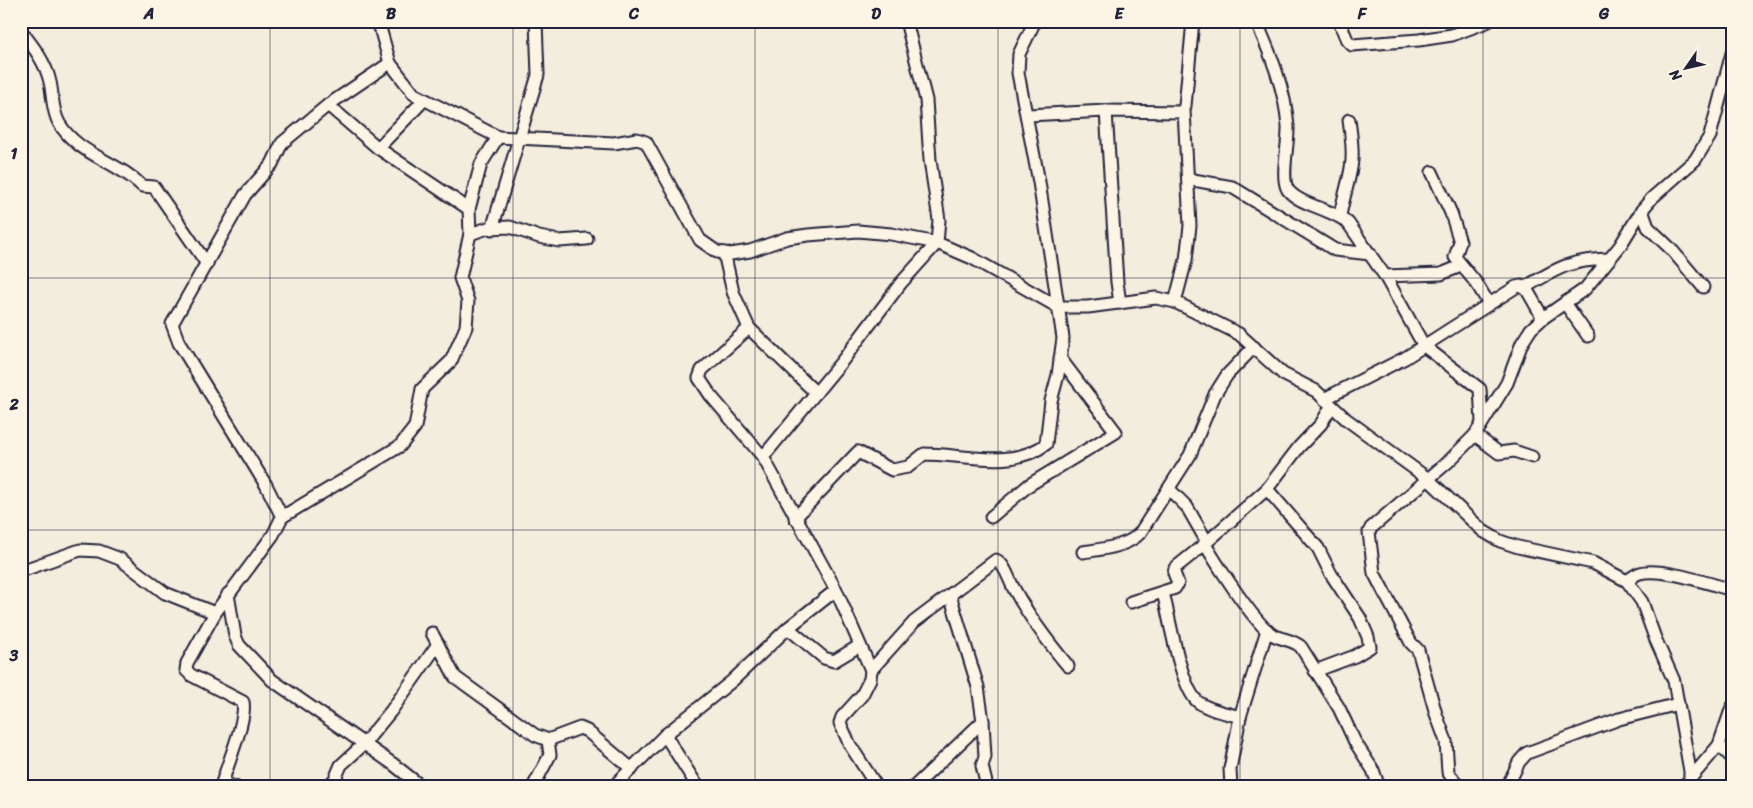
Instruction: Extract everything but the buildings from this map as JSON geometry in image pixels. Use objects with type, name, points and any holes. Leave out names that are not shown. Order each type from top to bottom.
[{"type":"street","points":[[378,21],[390,63],[414,94],[498,137],[614,143],[642,140],[649,145],[700,240],[711,249],[724,253],[750,251],[788,238],[858,230],[937,243],[972,258],[1058,306],[1088,307],[1156,298],[1176,302],[1224,325],[1239,334],[1283,374],[1316,391],[1328,403],[1427,478],[1483,531],[1500,541],[1551,555],[1593,563],[1627,581],[1646,610],[1655,638],[1674,681],[1689,756],[1687,783]]},
{"type":"street","points":[[492,229],[538,75],[536,21]]},
{"type":"street","points":[[763,458],[901,283],[937,243],[939,220],[930,160],[926,100],[906,21]]},
{"type":"street","points":[[795,518],[858,452],[892,470],[908,467],[924,454],[1002,458],[1017,456],[1045,445],[1063,338],[1028,115],[1018,73],[1019,54],[1035,21]]},
{"type":"street","points":[[1176,302],[1186,260],[1190,226],[1184,110],[1193,21]]},
{"type":"street","points":[[1256,21],[1271,56],[1283,93],[1288,135],[1284,180],[1289,191],[1297,198],[1340,216],[1354,231],[1385,276],[1424,346],[1480,389],[1482,424]]},
{"type":"street","points":[[1340,21],[1347,40],[1352,46],[1452,35],[1489,21]]},
{"type":"street","points":[[21,31],[41,60],[50,80],[59,122],[69,136],[95,156],[135,179],[142,186],[154,187],[207,264]]},
{"type":"street","points":[[1459,787],[1448,772],[1446,741],[1436,714],[1418,650],[1411,643],[1379,585],[1372,563],[1371,528],[1449,461],[1475,435],[1507,383],[1526,336],[1543,318],[1585,289],[1620,246],[1642,210],[1695,160],[1710,136],[1732,54]]},
{"type":"street","points":[[282,517],[266,485],[179,343],[171,325],[245,195],[272,164],[282,143],[328,105],[390,63]]},
{"type":"street","points":[[378,148],[424,100]]},
{"type":"street","points":[[328,105],[378,148],[468,209]]},
{"type":"street","points":[[1028,115],[1106,111],[1178,113],[1184,110]]},
{"type":"street","points":[[1106,111],[1116,282],[1120,304]]},
{"type":"street","points":[[1340,216],[1343,193],[1352,162],[1349,120]]},
{"type":"street","points":[[235,787],[221,785],[239,728],[244,708],[243,702],[191,675],[186,670],[187,663],[215,613],[273,535],[282,517],[400,446],[415,427],[422,389],[451,360],[466,327],[468,301],[460,278],[470,234],[468,209],[481,164],[498,137]]},
{"type":"street","points":[[1432,172],[1451,213],[1460,242],[1454,254],[1461,266],[1477,284],[1489,304]]},
{"type":"street","points":[[1188,179],[1232,187],[1334,250],[1370,254]]},
{"type":"street","points":[[1642,210],[1648,227],[1671,249],[1703,286]]},
{"type":"street","points":[[470,234],[510,227],[539,237],[559,241],[587,239]]},
{"type":"street","points":[[724,253],[733,292],[750,328],[816,393]]},
{"type":"street","points":[[1131,602],[1178,586],[1174,573],[1175,568],[1267,489],[1299,447],[1321,424],[1328,403],[1424,346],[1516,287],[1524,288],[1560,266],[1589,259],[1609,259]]},
{"type":"street","points":[[1385,276],[1441,274],[1461,266]]},
{"type":"street","points":[[1524,288],[1543,318]]},
{"type":"street","points":[[1565,303],[1588,336]]},
{"type":"street","points":[[750,328],[702,370],[699,378],[711,396],[763,458],[836,590],[871,670],[870,678],[862,695],[842,718],[840,723],[850,745],[877,787]]},
{"type":"street","points":[[1083,552],[1134,539],[1190,455],[1215,394],[1227,375],[1254,347]]},
{"type":"street","points":[[991,516],[1029,485],[1116,432],[1060,358]]},
{"type":"street","points":[[1475,435],[1499,453],[1514,451],[1532,457]]},
{"type":"street","points":[[1169,489],[1187,507],[1235,589],[1267,630],[1278,637],[1298,643],[1340,708],[1355,742],[1373,770],[1379,787]]},
{"type":"street","points":[[1267,489],[1318,548],[1331,574],[1360,618],[1368,637],[1370,647],[1361,653],[1315,672]]},
{"type":"street","points":[[21,571],[80,550],[99,551],[120,559],[165,593],[215,613]]},
{"type":"street","points":[[871,670],[914,622],[994,561],[999,561],[1013,589],[1040,630],[1068,666]]},
{"type":"street","points":[[1627,581],[1642,572],[1674,574],[1732,590]]},
{"type":"street","points":[[613,787],[665,735],[732,681],[788,628],[836,590]]},
{"type":"street","points":[[1163,592],[1182,670],[1193,696],[1207,706],[1240,717]]},
{"type":"street","points":[[228,594],[235,636],[245,653],[272,680],[422,787]]},
{"type":"street","points":[[950,595],[972,660],[981,700],[985,757],[982,766],[987,787]]},
{"type":"street","points":[[788,628],[824,658],[834,661],[859,646]]},
{"type":"street","points":[[1231,787],[1230,769],[1240,717],[1267,630]]},
{"type":"street","points":[[432,633],[456,677],[535,735],[548,740],[580,728],[587,731],[632,769]]},
{"type":"street","points":[[328,787],[335,779],[341,765],[363,745],[391,711],[438,644]]},
{"type":"street","points":[[1507,787],[1519,762],[1527,753],[1619,719],[1678,704]]},
{"type":"street","points":[[1687,783],[1719,745],[1732,707]]},
{"type":"street","points":[[914,787],[983,721]]},
{"type":"street","points":[[665,735],[698,787]]},
{"type":"street","points":[[534,787],[550,755],[548,740]]},
{"type":"street","points":[[1719,745],[1732,758]]}]
